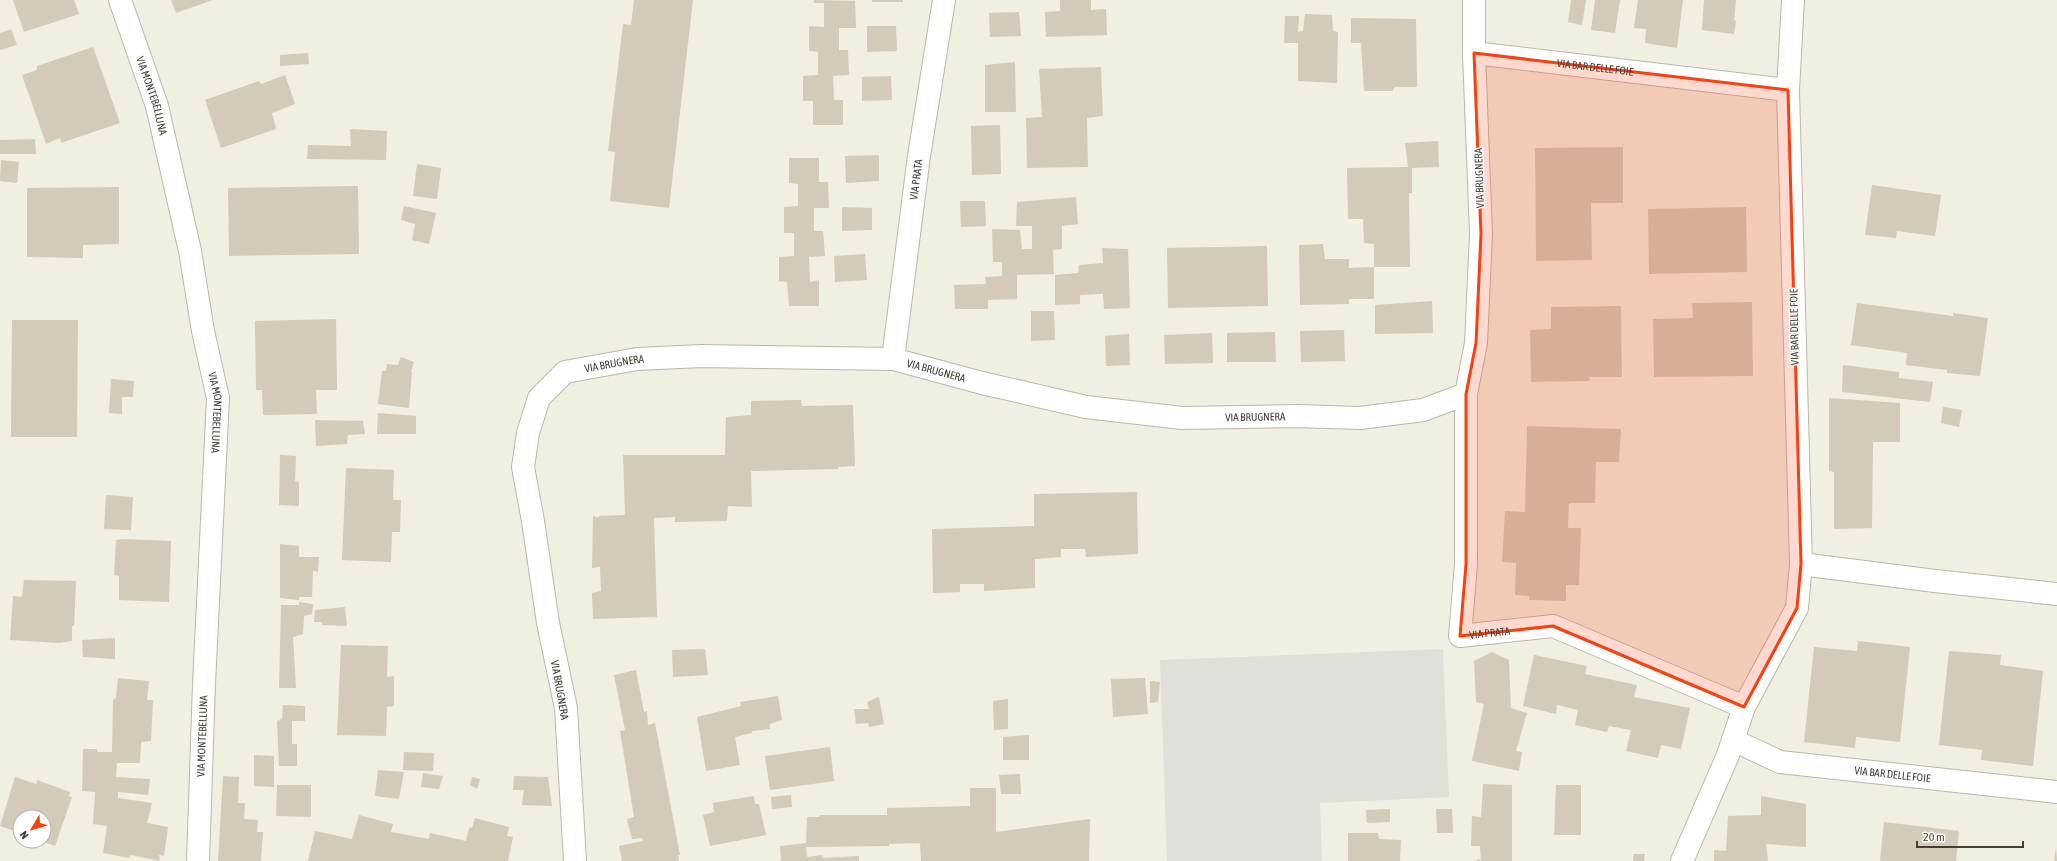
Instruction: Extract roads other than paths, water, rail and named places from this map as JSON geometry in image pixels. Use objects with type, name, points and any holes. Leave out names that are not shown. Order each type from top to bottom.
[{"type":"street","name":"VIA MONTEBELLUNA","points":[[120,0],[157,106],[190,251],[203,331],[218,398],[204,677],[198,861]]},
{"type":"street","name":"VIA PRATA","points":[[893,359],[919,156],[944,0]]},
{"type":"street","points":[[1474,0],[1474,54]]},
{"type":"street","name":"VIA BAR DELLE FOIE","points":[[1682,861],[1733,740],[1744,708],[1797,608],[1800,564],[1788,90],[1793,0]]},
{"type":"street","name":"VIA BRUGNERA","points":[[575,861],[566,708],[548,623],[533,521],[523,467],[528,433],[539,398],[565,372],[637,359],[702,356],[893,359],[982,384],[1086,407],[1182,418],[1296,416],[1360,418],[1423,410],[1466,394],[1476,343],[1481,234],[1474,54]]},
{"type":"street","name":"VIA BAR DELLE FOIE","points":[[1474,54],[1788,90]]},
{"type":"street","name":"VIA PRATA","points":[[1466,394],[1466,564],[1460,636],[1553,626],[1744,708]]},
{"type":"street","points":[[1800,564],[1935,581],[2057,594]]},
{"type":"street","name":"VIA BAR DELLE FOIE","points":[[1733,740],[1780,762],[2057,792]]}]
